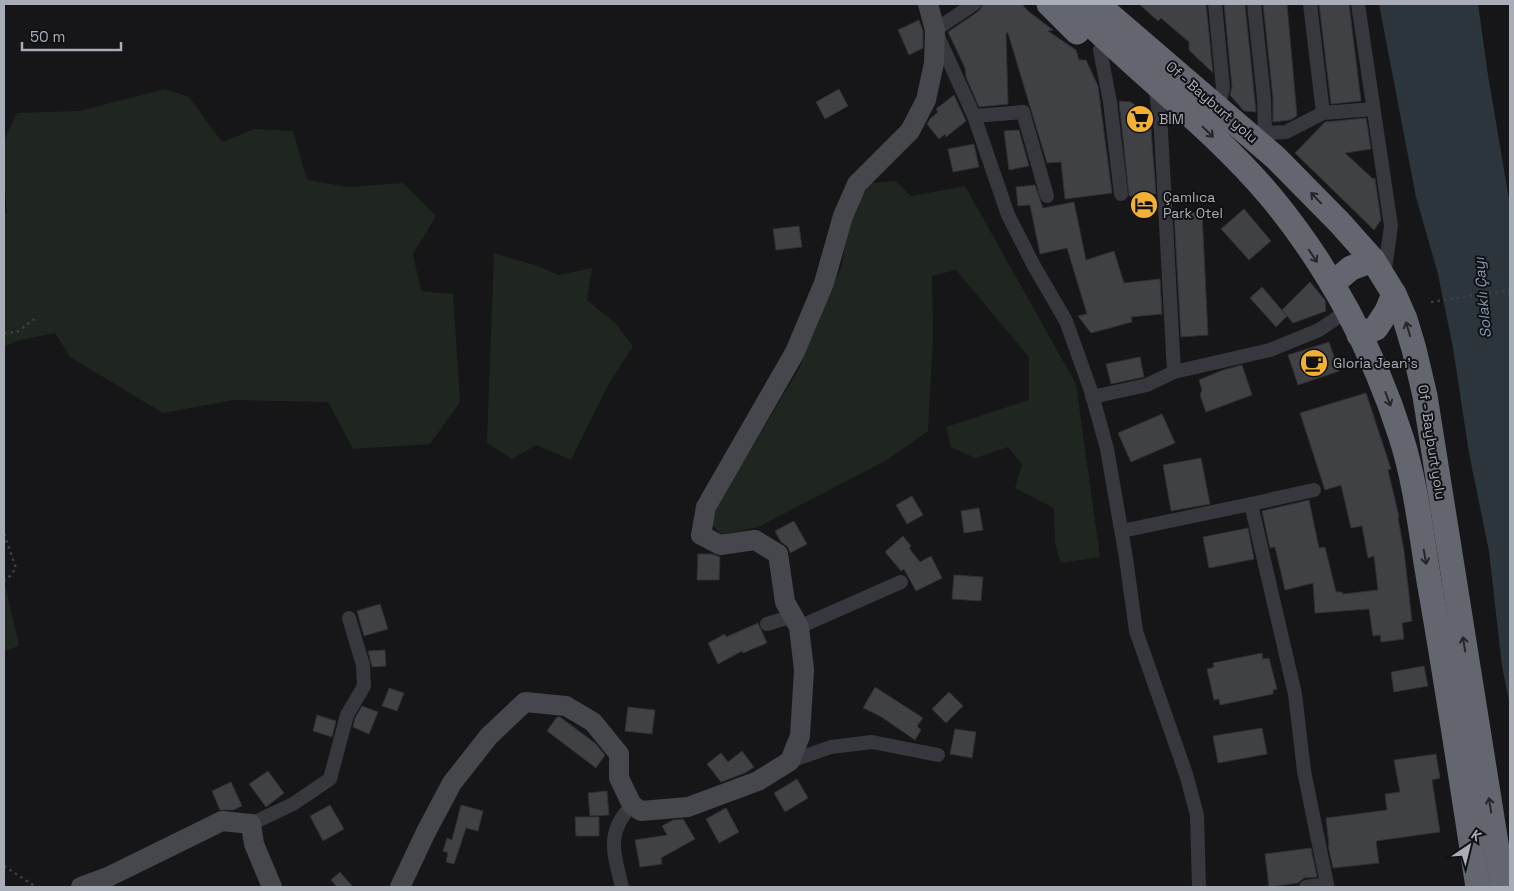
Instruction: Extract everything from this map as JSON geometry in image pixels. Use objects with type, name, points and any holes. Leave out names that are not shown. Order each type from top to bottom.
[{"type":"highway","points":[[1049,4],[1065,22],[1100,50],[1185,111]]},
{"type":"highway","name":"Of - Bayburt yolu","points":[[1070,4],[1230,153],[1271,197],[1307,245],[1332,284],[1360,335],[1377,372],[1407,455],[1435,616],[1478,887]]},
{"type":"highway","name":"Of - Bayburt yolu","points":[[1098,4],[1218,108],[1261,137],[1384,277],[1405,319],[1425,396],[1503,887]]},
{"type":"highway","points":[[1120,4],[1144,27],[1158,44],[1165,62]]},
{"type":"highway","points":[[1332,284],[1351,268],[1384,277],[1387,311],[1376,328],[1360,335]]},
{"type":"street","points":[[928,4],[935,30],[974,116],[1008,215],[1034,266],[1066,321],[1108,449],[1122,530],[1136,631],[1186,774],[1196,815],[1199,887]]},
{"type":"street","points":[[935,30],[974,4]]},
{"type":"street","points":[[1215,4],[1223,88],[1218,108]]},
{"type":"street","points":[[1254,4],[1264,99],[1261,137],[1286,132],[1323,114],[1372,109]]},
{"type":"street","points":[[1310,4],[1323,114]]},
{"type":"street","points":[[1358,4],[1372,109],[1391,226],[1384,277]]},
{"type":"street","points":[[790,761],[800,736],[804,670],[796,622],[785,602],[778,554],[755,540],[720,544],[701,535],[706,507],[795,352],[824,283],[843,216],[857,184],[910,130],[926,100],[934,63],[935,30]]},
{"type":"street","points":[[1100,50],[1110,102],[1121,194]]},
{"type":"street","points":[[1156,91],[1161,131],[1174,372]]},
{"type":"street","points":[[974,116],[1023,112],[1047,196]]},
{"type":"street","points":[[1092,397],[1147,385],[1174,372],[1270,350],[1319,330],[1347,311]]},
{"type":"street","points":[[1122,530],[1314,490]]},
{"type":"street","points":[[1251,504],[1295,694],[1304,771],[1327,884],[1306,887]]},
{"type":"street","points":[[767,624],[796,622],[901,582]]},
{"type":"street","points":[[81,887],[108,877],[222,821],[251,824],[293,804],[330,778],[347,715],[364,686],[363,665],[349,618]]},
{"type":"street","points":[[400,887],[452,783],[489,736],[526,702],[566,706],[593,722],[619,754],[619,778],[632,805],[641,811],[688,807],[758,780],[790,761],[831,747],[872,742],[938,755]]},
{"type":"street","points":[[622,887],[613,840],[623,815],[632,805]]},
{"type":"street","points":[[251,824],[254,844],[272,887]]},
{"type":"path","points":[[1431,302],[1510,290]]},
{"type":"path","points":[[4,333],[17,332],[36,318]]},
{"type":"path","points":[[4,534],[16,568],[4,581]]},
{"type":"path","points":[[4,866],[36,887]]},
{"type":"shaded area","points":[[165,89],[189,97],[222,142],[255,129],[293,131],[307,180],[349,187],[403,183],[436,216],[413,254],[421,291],[453,294],[460,402],[430,444],[353,449],[328,402],[234,400],[163,413],[70,357],[55,333],[16,341],[4,347],[4,213],[7,213],[4,141],[17,113],[79,111]]},
{"type":"shaded area","points":[[895,181],[911,196],[965,186],[1076,384],[1100,557],[1061,563],[1055,543],[1054,508],[1015,488],[1022,464],[1008,447],[975,458],[951,447],[946,427],[1029,400],[1029,357],[956,270],[932,276],[933,335],[928,431],[885,461],[758,527],[722,535],[711,524],[719,502],[799,369],[842,265],[850,213],[871,183]]},
{"type":"shaded area","points":[[494,253],[559,275],[592,268],[587,300],[615,323],[633,346],[607,387],[571,460],[536,445],[512,459],[487,443]]},
{"type":"shaded area","points":[[4,580],[19,646],[4,651]]},
{"type":"water","name":"Solaklı Çayı","points":[[1379,4],[1478,4],[1510,205],[1510,706],[1502,666],[1489,551],[1469,453],[1453,348],[1438,274],[1416,197]]},
{"type":"building","points":[[983,4],[1022,4],[1028,11],[1053,30],[1048,31],[1076,50],[1079,60],[1086,60],[1098,86],[1112,193],[1065,199],[1061,162],[1047,163],[1008,33],[1006,33],[1008,104],[979,107],[966,77],[965,68],[948,32],[979,11]]},
{"type":"building","points":[[1139,4],[1206,4],[1213,73],[1189,50],[1189,42],[1161,18],[1158,21]]},
{"type":"building","points":[[1224,4],[1245,4],[1256,112],[1244,111],[1230,95],[1232,87]]},
{"type":"building","points":[[1263,4],[1287,4],[1297,116],[1290,120],[1273,122],[1273,98]]},
{"type":"building","points":[[1319,4],[1349,4],[1361,101],[1331,104]]},
{"type":"building","points":[[919,20],[923,31],[923,48],[909,55],[898,30]]},
{"type":"building","points":[[839,89],[848,106],[825,119],[816,102]]},
{"type":"building","points":[[954,95],[966,121],[946,137],[945,134],[939,139],[927,124],[938,112],[936,109]]},
{"type":"building","points":[[1119,101],[1131,102],[1150,117],[1156,194],[1153,194],[1155,213],[1135,215],[1134,196],[1129,196]]},
{"type":"building","points":[[1366,118],[1371,149],[1345,153],[1373,179],[1375,178],[1381,220],[1374,230],[1295,153],[1325,122]]},
{"type":"building","points":[[1019,130],[1029,166],[1009,170],[1004,131]]},
{"type":"building","points":[[974,144],[979,167],[953,172],[948,149]]},
{"type":"building","points":[[1035,185],[1043,208],[1074,202],[1086,260],[1114,251],[1124,283],[1160,279],[1162,314],[1131,317],[1132,322],[1091,333],[1078,316],[1087,314],[1067,248],[1040,254],[1030,205],[1018,206],[1016,187]]},
{"type":"building","points":[[1244,209],[1271,241],[1249,260],[1221,229]]},
{"type":"building","points":[[1202,212],[1208,335],[1181,337],[1174,214]]},
{"type":"building","points":[[799,226],[802,247],[776,250],[773,229]]},
{"type":"building","points":[[1310,282],[1325,300],[1326,311],[1293,323],[1282,310]]},
{"type":"building","points":[[1262,287],[1287,316],[1276,327],[1250,298]]},
{"type":"building","name":"Gloria Jean's","points":[[1329,342],[1339,371],[1298,385],[1288,355]]},
{"type":"building","points":[[1140,357],[1144,377],[1111,384],[1106,364]]},
{"type":"building","points":[[1242,365],[1252,395],[1206,412],[1200,395],[1202,390],[1199,380],[1223,370]]},
{"type":"building","points":[[1366,393],[1391,469],[1388,470],[1399,517],[1412,621],[1402,623],[1404,639],[1381,642],[1380,635],[1373,636],[1369,609],[1315,613],[1313,583],[1285,590],[1275,547],[1270,548],[1262,511],[1309,500],[1319,548],[1325,547],[1336,592],[1342,592],[1343,594],[1378,590],[1374,556],[1368,558],[1362,526],[1351,528],[1341,485],[1325,490],[1300,413]]},
{"type":"building","points":[[1162,414],[1175,443],[1131,462],[1118,433]]},
{"type":"building","points":[[1201,458],[1210,504],[1171,511],[1163,465]]},
{"type":"building","points":[[912,496],[923,515],[907,524],[896,505]]},
{"type":"building","points":[[979,508],[983,530],[964,533],[961,511]]},
{"type":"building","points":[[794,521],[807,544],[790,553],[788,547],[781,542],[775,531]]},
{"type":"building","points":[[1248,528],[1254,559],[1209,568],[1203,537]]},
{"type":"building","points":[[903,536],[911,546],[909,548],[920,562],[931,556],[942,578],[916,591],[904,569],[901,571],[885,552]]},
{"type":"building","points":[[698,554],[712,554],[720,557],[719,580],[697,580]]},
{"type":"building","points":[[954,575],[983,577],[981,601],[952,599]]},
{"type":"building","points":[[380,604],[388,629],[364,636],[357,611]]},
{"type":"building","points":[[758,623],[767,643],[743,653],[742,651],[718,664],[708,643],[725,634],[726,637]]},
{"type":"building","points":[[385,650],[386,666],[372,667],[368,651]]},
{"type":"building","points":[[1262,653],[1263,659],[1269,658],[1277,689],[1273,690],[1273,694],[1220,705],[1219,699],[1214,700],[1207,669],[1214,667],[1213,663]]},
{"type":"building","points":[[1424,666],[1428,686],[1394,692],[1391,672]]},
{"type":"building","points":[[875,687],[923,718],[917,726],[921,730],[915,740],[880,716],[863,708]]},
{"type":"building","points":[[389,688],[404,693],[397,711],[382,706]]},
{"type":"building","points":[[949,692],[963,706],[946,723],[932,709]]},
{"type":"building","points":[[362,706],[378,712],[369,734],[353,727],[355,718]]},
{"type":"building","points":[[628,707],[655,710],[652,734],[625,731]]},
{"type":"building","points":[[317,715],[336,721],[332,737],[313,731]]},
{"type":"building","points":[[557,717],[560,717],[595,743],[605,755],[596,768],[547,731]]},
{"type":"building","points":[[1262,728],[1267,754],[1218,763],[1213,736]]},
{"type":"building","points":[[955,729],[976,732],[972,758],[950,754]]},
{"type":"building","points":[[742,751],[754,767],[745,773],[721,782],[707,764],[721,753],[728,762]]},
{"type":"building","points":[[1436,754],[1440,778],[1432,780],[1440,832],[1376,841],[1379,863],[1333,868],[1328,845],[1326,818],[1387,810],[1385,794],[1400,792],[1394,760]]},
{"type":"building","points":[[268,771],[284,793],[266,807],[249,784]]},
{"type":"building","points":[[797,779],[808,798],[785,812],[774,793]]},
{"type":"building","points":[[231,782],[242,806],[233,810],[220,810],[212,791]]},
{"type":"building","points":[[607,791],[609,815],[590,816],[588,793]]},
{"type":"building","points":[[330,805],[344,829],[323,841],[310,816]]},
{"type":"building","points":[[461,805],[483,811],[478,831],[466,828],[454,864],[446,862],[448,853],[443,851],[447,838],[452,840]]},
{"type":"building","points":[[726,808],[739,832],[719,843],[706,819]]},
{"type":"building","points":[[575,817],[599,817],[599,836],[576,836]]},
{"type":"building","points":[[683,819],[695,839],[661,858],[662,864],[640,867],[635,840],[667,835],[662,826],[673,820]]},
{"type":"building","points":[[1311,848],[1317,877],[1304,878],[1298,883],[1269,887],[1265,854]]},
{"type":"building","points":[[340,872],[353,887],[337,887],[331,880]]},
{"type":"place","name":"BİM","points":[[1140,119]]},
{"type":"place","name":"Çamlıca Park Otel","points":[[1144,205]]},
{"type":"place","name":"Gloria Jean's","points":[[1314,363]]}]
